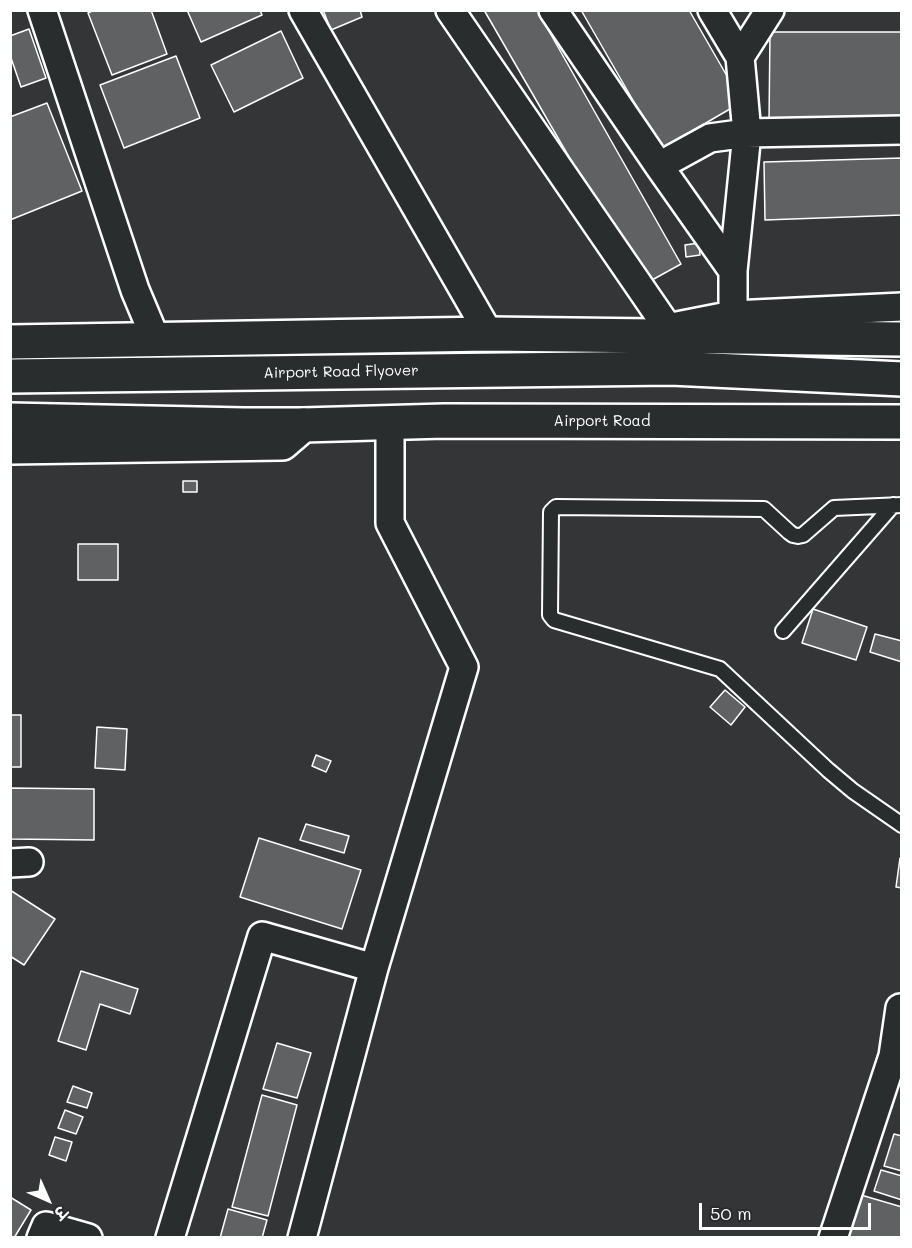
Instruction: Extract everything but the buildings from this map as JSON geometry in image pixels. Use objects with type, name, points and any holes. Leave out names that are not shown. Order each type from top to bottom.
[{"type":"main road","points":[[10,342],[669,332],[902,339]]},
{"type":"main road","name":"Airport Road Flyover","points":[[10,376],[671,368],[902,379]]},
{"type":"main road","points":[[10,420],[244,426],[303,425]]},
{"type":"main road","name":"Airport Road","points":[[303,425],[444,421],[902,422]]},
{"type":"main road","points":[[10,447],[282,443],[303,425]]},
{"type":"street","points":[[42,10],[135,290],[156,340]]},
{"type":"street","points":[[303,10],[489,334]]},
{"type":"street","points":[[553,10],[733,271]]},
{"type":"street","points":[[712,10],[740,57],[747,133],[733,271],[733,315]]},
{"type":"street","points":[[740,57],[770,10]]},
{"type":"street","points":[[451,11],[669,332],[671,368]]},
{"type":"street","points":[[659,166],[710,138],[747,133],[902,130]]},
{"type":"street","points":[[669,332],[733,315],[902,307]]},
{"type":"street","points":[[303,1238],[374,968],[464,668],[390,523],[390,422]]},
{"type":"street","points":[[170,1238],[262,936],[374,968]]},
{"type":"street","points":[[833,1238],[897,1057],[900,1008]]},
{"type":"street","points":[[40,1238],[46,1226],[88,1238]]},
{"type":"lane","points":[[783,631],[897,505]]},
{"type":"lane","points":[[897,505],[834,508],[808,532],[798,536],[784,528],[764,509],[556,507],[551,512],[550,615],[554,620],[720,669],[828,770],[853,791],[902,825]]}]
